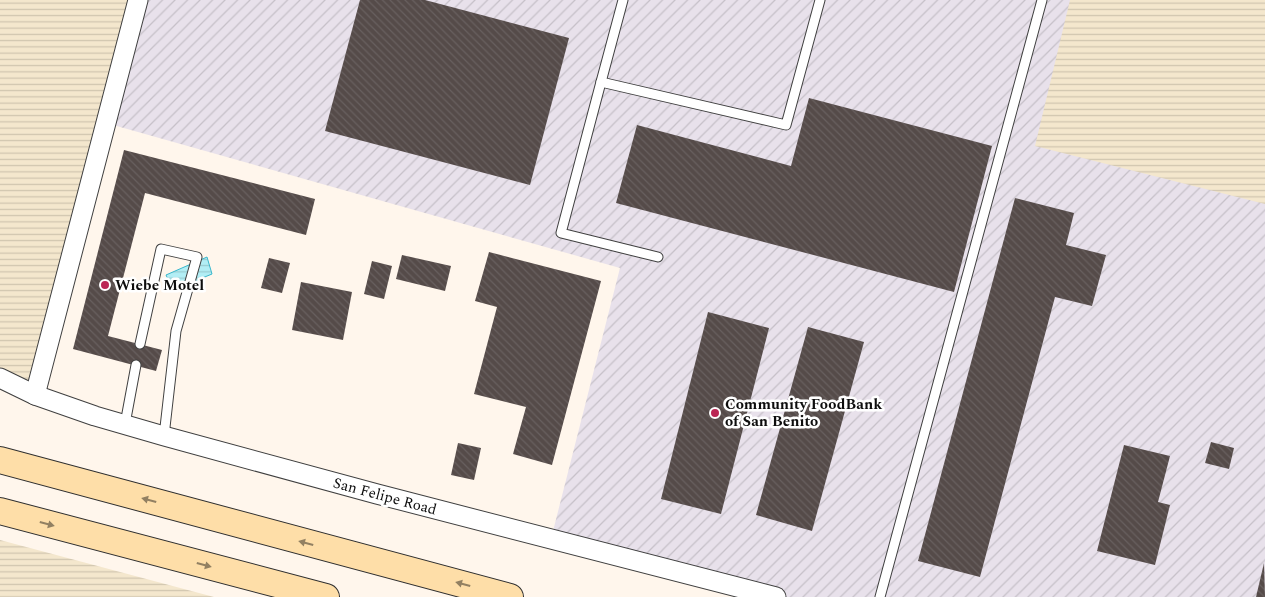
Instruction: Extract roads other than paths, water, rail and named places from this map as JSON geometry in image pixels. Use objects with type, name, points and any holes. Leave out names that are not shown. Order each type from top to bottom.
[{"type":"main road","points":[[0,460],[510,597]]},
{"type":"main road","points":[[0,511],[326,597]]},
{"type":"street","points":[[35,395],[138,0]]},
{"type":"street","name":"San Felipe Road","points":[[0,378],[35,395],[95,416],[164,436],[377,494],[776,597]]},
{"type":"lane","points":[[623,0],[561,233],[658,257]]},
{"type":"lane","points":[[601,82],[786,125],[820,0]]},
{"type":"lane","points":[[880,597],[1042,0]]},
{"type":"lane","points":[[140,344],[161,249],[197,257],[176,331],[164,436]]},
{"type":"lane","points":[[125,424],[136,366]]},
{"type":"water","points":[[207,257],[212,274],[173,290],[166,275]]},
{"type":"place","name":"Wiebe Motel","points":[[105,285]]},
{"type":"place","name":"Community FoodBank of San Benito","points":[[715,413]]}]
